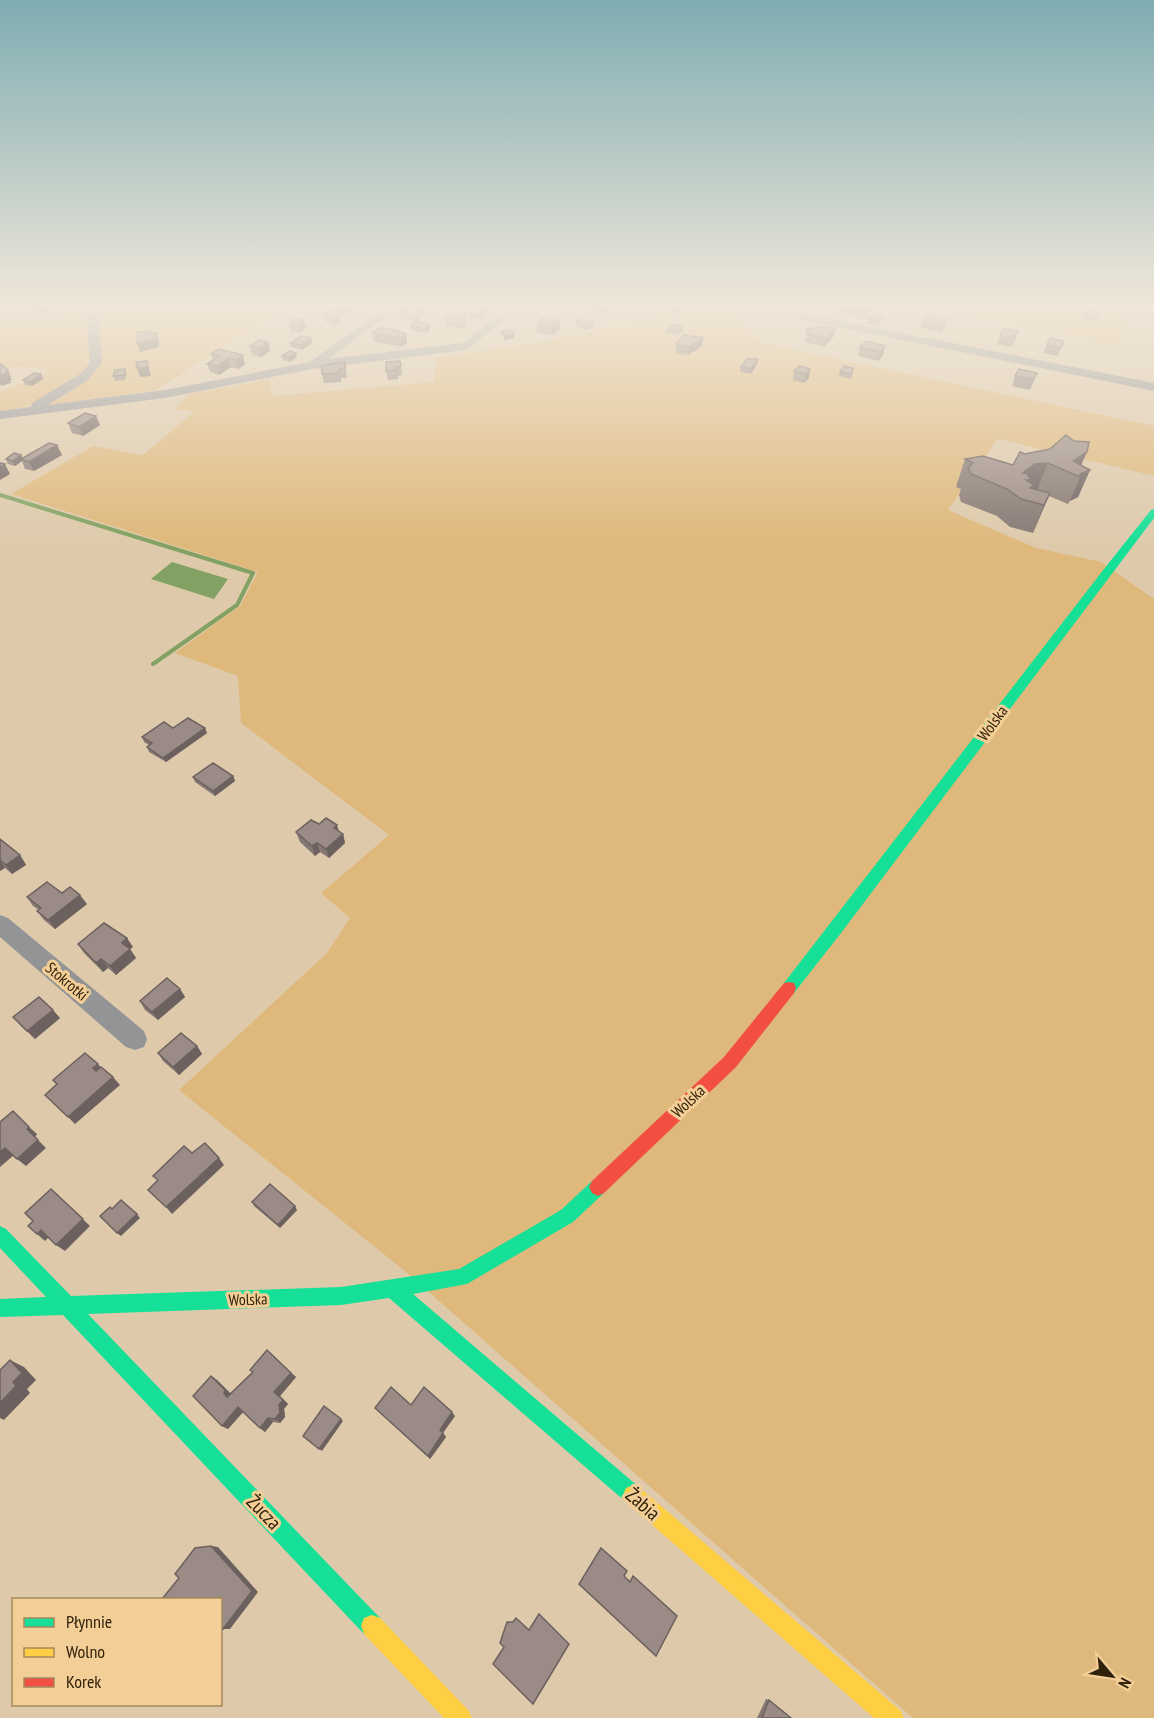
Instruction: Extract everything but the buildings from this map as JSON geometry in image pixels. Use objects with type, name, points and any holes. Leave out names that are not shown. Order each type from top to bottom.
[{"type":"street","points":[[15,412],[52,398],[70,386]]},
{"type":"street","points":[[0,415],[165,394],[205,386]]},
{"type":"street","name":"Wolska","points":[[0,1308],[341,1296],[394,1290],[461,1278],[567,1216],[730,1062],[887,866],[1070,618],[1154,512]]},
{"type":"street","name":"Stokrotki","points":[[0,924],[135,1039]]},
{"type":"street","name":"Żucza","points":[[0,1235],[460,1718]]},
{"type":"street","name":"Żabia","points":[[394,1290],[892,1718]]},
{"type":"shaded area","points":[[14,386],[71,386],[39,403],[0,412],[0,392]]},
{"type":"shaded area","points":[[69,386],[162,386],[156,390],[42,406]]},
{"type":"shaded area","points":[[232,386],[271,386],[272,396],[386,386],[966,386],[1154,426],[1154,476],[998,439],[948,510],[1036,548],[1101,562],[1154,599],[1154,1718],[913,1718],[405,1271],[179,1090],[327,953],[350,918],[321,893],[389,835],[241,723],[238,676],[175,653],[240,606],[258,572],[11,494],[93,446],[143,455],[194,412],[173,409],[190,394]]},
{"type":"shaded area","points":[[172,562],[228,579],[214,599],[151,579]]},
{"type":"waterway","points":[[0,495],[253,573],[237,605],[153,664]]},
{"type":"traffic: fast","points":[[789,988],[1154,512]]},
{"type":"traffic: fast","points":[[0,1308],[341,1296],[461,1278],[567,1216],[598,1187]]},
{"type":"traffic: fast","points":[[0,1235],[372,1626]]},
{"type":"traffic: fast","points":[[394,1290],[633,1495]]},
{"type":"traffic: slow","points":[[633,1495],[892,1718]]},
{"type":"traffic: slow","points":[[372,1626],[460,1718]]},
{"type":"traffic: jam","points":[[598,1187],[730,1062],[789,988]]}]
